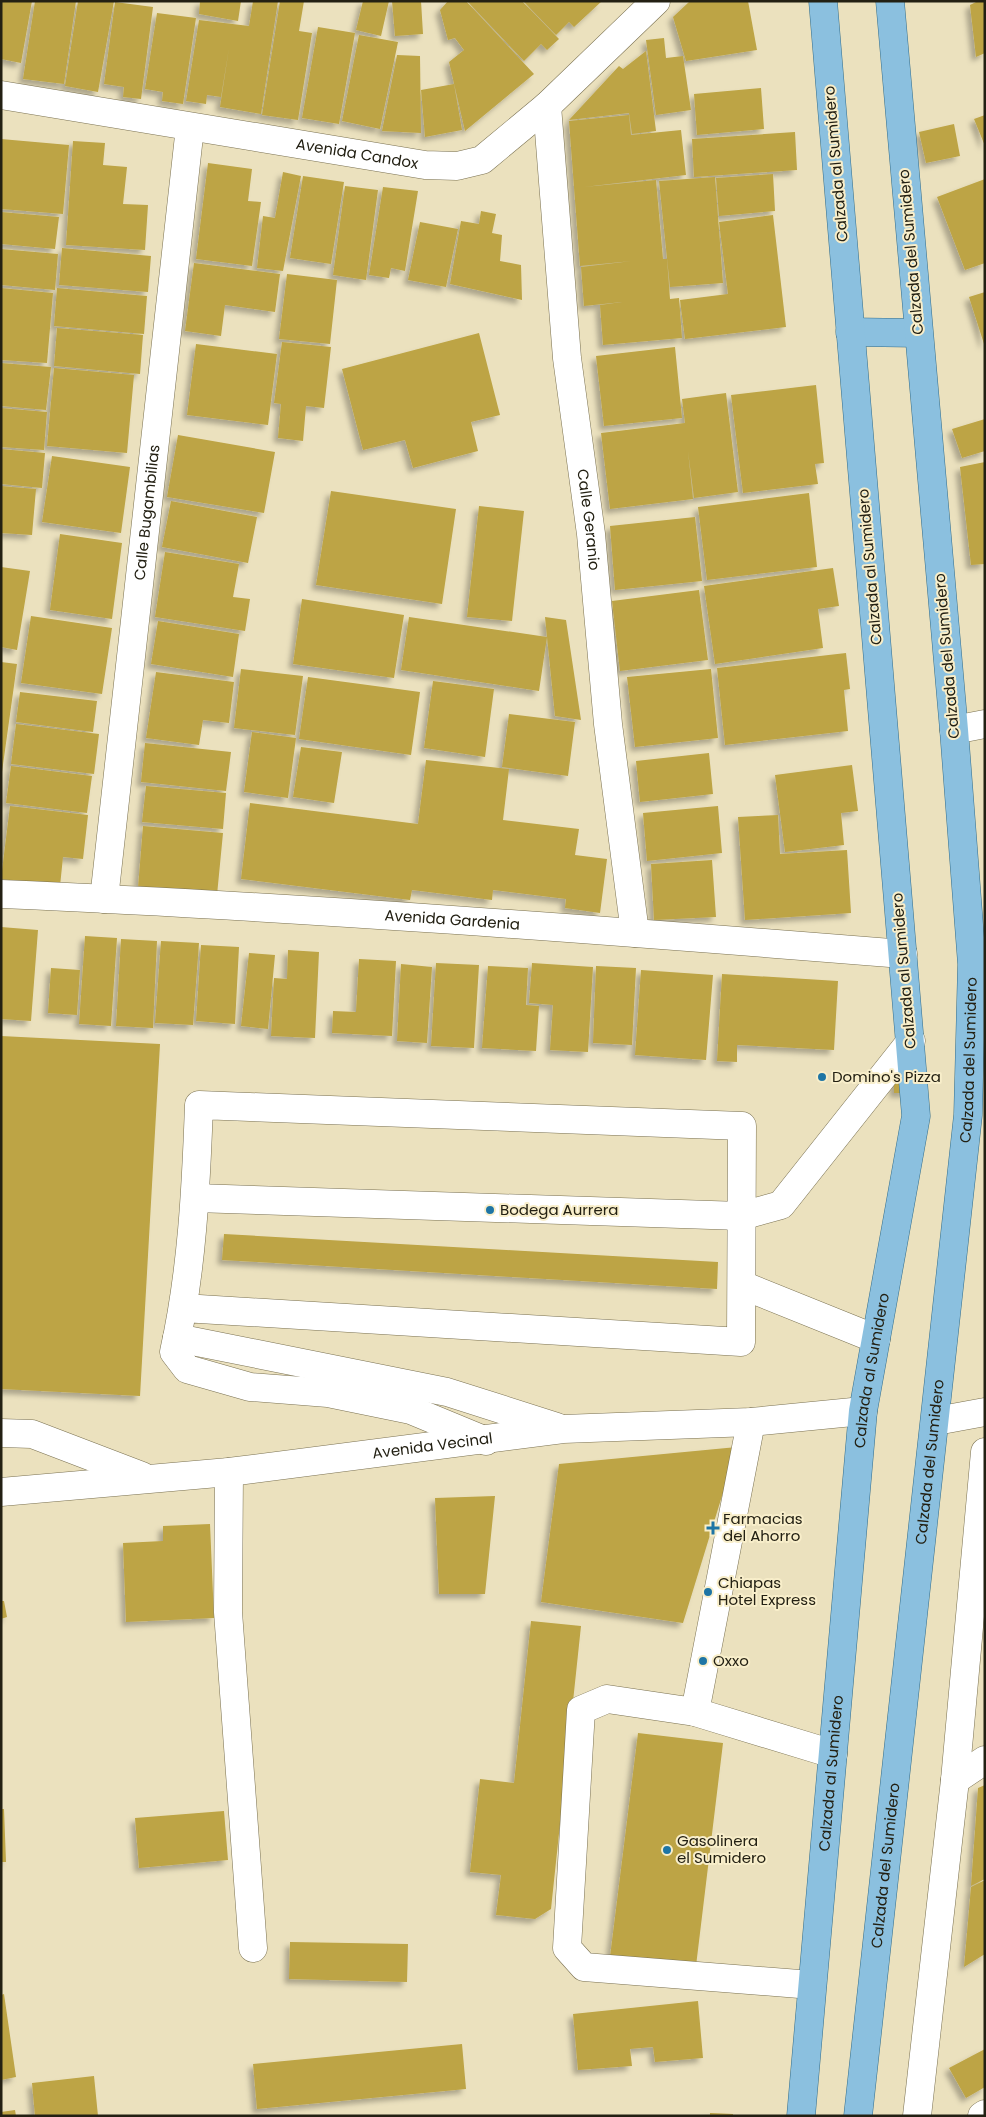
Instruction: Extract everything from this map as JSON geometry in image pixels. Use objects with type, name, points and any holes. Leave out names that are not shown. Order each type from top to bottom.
[{"type":"main road","name":"Calzada al Sumidero","points":[[801,2116],[863,1412],[916,1116],[823,1]]},
{"type":"main road","name":"Calzada del Sumidero","points":[[858,2116],[936,1421],[968,1096],[972,964],[954,730],[890,1]]},
{"type":"main road","points":[[850,332],[918,333]]},
{"type":"street","name":"Avenida Candox","points":[[1,95],[425,165],[457,166],[482,160],[547,106],[656,1]]},
{"type":"street","name":"Calle Geranio","points":[[547,106],[567,358],[591,534],[608,724],[635,933]]},
{"type":"street","name":"Calle Bugambilias","points":[[104,899],[190,127]]},
{"type":"street","points":[[954,730],[985,724]]},
{"type":"street","name":"Avenida Gardenia","points":[[1,894],[635,933],[903,954]]},
{"type":"street","points":[[195,1198],[741,1216],[781,1205],[911,1041]]},
{"type":"street","points":[[183,1308],[741,1342],[742,1126],[199,1105],[195,1198],[183,1308],[174,1352],[187,1369],[250,1387],[328,1393],[411,1410],[486,1440]]},
{"type":"street","points":[[742,1285],[876,1339]]},
{"type":"street","points":[[177,1338],[447,1392],[563,1429]]},
{"type":"street","name":"Avenida Vecinal","points":[[1,1492],[229,1472],[563,1429],[751,1422],[863,1412]]},
{"type":"street","points":[[936,1421],[985,1412]]},
{"type":"street","points":[[695,1712],[751,1422]]},
{"type":"street","points":[[1,1433],[32,1434],[147,1478]]},
{"type":"street","points":[[917,2116],[956,1780],[985,1452]]},
{"type":"street","points":[[229,1472],[228,1612],[253,1948]]},
{"type":"street","points":[[812,1985],[584,1967],[567,1948],[581,1710],[607,1699],[695,1712],[833,1754]]},
{"type":"street","points":[[956,1780],[985,1760]]},
{"type":"building","points":[[1,1],[32,1],[21,63],[1,59]]},
{"type":"building","points":[[35,1],[76,1],[64,84],[23,79]]},
{"type":"building","points":[[78,1],[114,1],[98,92],[65,86]]},
{"type":"building","points":[[200,1],[241,1],[238,21],[199,14]]},
{"type":"building","points":[[253,1],[278,1],[261,114],[220,107],[229,48],[221,97],[207,95],[206,104],[186,101],[199,20],[249,26]]},
{"type":"building","points":[[280,1],[304,1],[299,31],[312,33],[298,120],[262,115]]},
{"type":"building","points":[[363,1],[389,1],[381,36],[356,30]]},
{"type":"building","points":[[392,1],[421,1],[423,34],[395,36]]},
{"type":"building","points":[[448,1],[466,1],[534,74],[465,131],[449,62],[464,50],[455,38],[448,40],[440,10]]},
{"type":"building","points":[[467,1],[522,1],[559,39],[547,50],[541,44],[524,61]]},
{"type":"building","points":[[523,1],[602,1],[574,27],[569,22],[556,35]]},
{"type":"building","points":[[690,1],[748,1],[757,50],[686,61],[673,17]]},
{"type":"building","points":[[978,1],[985,1],[985,53],[976,57],[970,5]]},
{"type":"building","points":[[115,2],[153,7],[141,99],[123,97],[124,87],[104,84]]},
{"type":"building","points":[[157,13],[196,18],[183,104],[162,101],[163,92],[145,89]]},
{"type":"building","points":[[318,27],[355,33],[339,124],[302,118]]},
{"type":"building","points":[[359,35],[398,42],[380,129],[342,121]]},
{"type":"building","points":[[664,38],[666,58],[683,56],[691,110],[656,115],[646,40]]},
{"type":"building","points":[[646,51],[656,131],[632,134],[629,113],[569,120],[619,66],[623,69]]},
{"type":"building","points":[[397,55],[420,56],[421,133],[382,131]]},
{"type":"building","points":[[454,84],[462,130],[425,137],[421,90]]},
{"type":"building","points":[[761,88],[764,129],[697,135],[694,94]]},
{"type":"building","points":[[629,115],[631,135],[681,130],[686,175],[584,187],[656,180],[663,259],[667,259],[670,299],[679,298],[682,338],[603,345],[600,305],[622,302],[584,306],[581,267],[632,261],[580,266],[569,121]]},
{"type":"building","points":[[985,115],[985,146],[974,119]]},
{"type":"building","points":[[954,124],[960,156],[926,163],[919,132]]},
{"type":"building","points":[[795,132],[797,170],[694,177],[692,139]]},
{"type":"building","points":[[1,139],[69,145],[63,214],[1,209]]},
{"type":"building","points":[[73,141],[105,143],[103,165],[127,167],[123,204],[148,205],[145,250],[66,245]]},
{"type":"building","points":[[208,163],[252,169],[248,201],[261,202],[252,266],[196,259]]},
{"type":"building","points":[[283,172],[301,176],[283,271],[257,268],[263,216],[275,218]]},
{"type":"building","points":[[773,174],[775,211],[719,216],[716,178]]},
{"type":"building","points":[[303,176],[344,182],[331,264],[290,258]]},
{"type":"building","points":[[715,177],[723,283],[670,287],[659,181]]},
{"type":"building","points":[[985,179],[985,263],[965,270],[937,197]]},
{"type":"building","points":[[345,186],[378,190],[366,280],[333,275]]},
{"type":"building","points":[[383,187],[418,191],[405,271],[391,268],[389,278],[369,275]]},
{"type":"building","points":[[481,211],[496,214],[492,233],[502,235],[500,261],[521,265],[522,300],[450,284],[461,221],[479,224]]},
{"type":"building","points":[[1,212],[59,217],[55,249],[1,244]]},
{"type":"building","points":[[773,215],[786,327],[685,339],[680,300],[728,294],[719,222]]},
{"type":"building","points":[[420,222],[458,229],[446,287],[408,280]]},
{"type":"building","points":[[62,248],[151,256],[148,292],[59,285]]},
{"type":"building","points":[[1,249],[58,254],[55,290],[1,285]]},
{"type":"building","points":[[194,263],[280,274],[275,312],[225,305],[221,336],[185,331]]},
{"type":"building","points":[[287,274],[337,280],[330,344],[279,339]]},
{"type":"building","points":[[1,288],[53,293],[47,363],[1,360]]},
{"type":"building","points":[[57,288],[147,296],[144,334],[54,326]]},
{"type":"building","points":[[985,292],[985,344],[984,344],[969,297]]},
{"type":"building","points":[[57,328],[143,335],[140,374],[54,366]]},
{"type":"building","points":[[479,333],[500,415],[471,422],[478,451],[413,468],[405,440],[363,450],[342,369]]},
{"type":"building","points":[[282,342],[331,347],[324,408],[306,406],[303,441],[278,438],[281,404],[274,403]]},
{"type":"building","points":[[196,344],[277,354],[268,425],[187,415]]},
{"type":"building","points":[[675,347],[682,418],[604,426],[596,356]]},
{"type":"building","points":[[1,363],[51,367],[46,410],[1,406]]},
{"type":"building","points":[[54,368],[134,375],[127,453],[47,446]]},
{"type":"building","points":[[816,385],[824,463],[815,464],[818,484],[743,493],[731,395]]},
{"type":"building","points":[[726,393],[738,492],[694,498],[688,451],[693,499],[610,509],[601,433],[685,423],[682,399]]},
{"type":"building","points":[[1,408],[47,412],[44,450],[1,447]]},
{"type":"building","points":[[985,419],[985,451],[962,458],[952,429]]},
{"type":"building","points":[[178,435],[275,452],[264,513],[167,497]]},
{"type":"building","points":[[1,449],[45,453],[42,488],[1,484]]},
{"type":"building","points":[[52,456],[130,467],[121,533],[42,522]]},
{"type":"building","points":[[985,462],[985,564],[971,565],[960,467]]},
{"type":"building","points":[[1,486],[36,489],[32,535],[1,533]]},
{"type":"building","points":[[331,491],[456,509],[442,604],[316,585]]},
{"type":"building","points":[[809,493],[817,567],[707,580],[698,507]]},
{"type":"building","points":[[171,501],[257,517],[248,563],[162,547]]},
{"type":"building","points":[[479,506],[524,511],[512,621],[467,617]]},
{"type":"building","points":[[695,517],[702,581],[615,590],[610,526]]},
{"type":"building","points":[[60,534],[122,543],[112,619],[50,610]]},
{"type":"building","points":[[165,552],[239,564],[233,597],[250,599],[245,631],[155,617]]},
{"type":"building","points":[[1,567],[30,571],[17,650],[1,647]]},
{"type":"building","points":[[833,568],[839,606],[818,609],[823,648],[715,664],[704,586]]},
{"type":"building","points":[[699,590],[708,660],[620,671],[612,601]]},
{"type":"building","points":[[302,599],[404,615],[394,678],[293,664]]},
{"type":"building","points":[[31,616],[112,628],[102,694],[21,683]]},
{"type":"building","points":[[409,617],[547,637],[539,691],[401,670]]},
{"type":"building","points":[[545,617],[566,620],[581,720],[555,716]]},
{"type":"building","points":[[158,621],[239,634],[233,677],[151,664]]},
{"type":"building","points":[[846,653],[850,689],[844,690],[848,731],[725,745],[717,668]]},
{"type":"building","points":[[1,662],[17,664],[2,772],[1,772]]},
{"type":"building","points":[[241,669],[303,676],[295,735],[234,728]]},
{"type":"building","points":[[711,669],[718,738],[635,747],[627,677]]},
{"type":"building","points":[[156,672],[234,682],[229,723],[203,720],[199,745],[146,738]]},
{"type":"building","points":[[308,677],[420,692],[411,755],[299,739]]},
{"type":"building","points":[[433,681],[494,689],[485,757],[424,748]]},
{"type":"building","points":[[20,692],[97,701],[93,732],[16,722]]},
{"type":"building","points":[[509,714],[575,722],[568,776],[502,767]]},
{"type":"building","points":[[16,724],[99,734],[94,774],[11,764]]},
{"type":"building","points":[[252,732],[296,738],[288,798],[244,792]]},
{"type":"building","points":[[145,743],[231,752],[226,791],[141,782]]},
{"type":"building","points":[[301,747],[342,752],[334,803],[293,797]]},
{"type":"building","points":[[709,753],[713,794],[640,802],[636,761]]},
{"type":"building","points":[[426,760],[509,769],[503,820],[579,829],[575,855],[607,859],[600,913],[565,908],[566,899],[493,890],[492,900],[412,890],[410,900],[241,879],[250,803],[418,824]]},
{"type":"building","points":[[852,765],[858,811],[841,813],[844,845],[785,852],[775,775]]},
{"type":"building","points":[[11,766],[92,776],[87,813],[6,803]]},
{"type":"building","points":[[146,786],[226,793],[223,829],[142,822]]},
{"type":"building","points":[[10,806],[88,815],[83,859],[63,857],[60,886],[1,879]]},
{"type":"building","points":[[718,806],[722,853],[647,861],[643,813]]},
{"type":"building","points":[[778,815],[780,854],[847,850],[851,913],[745,920],[738,817]]},
{"type":"building","points":[[143,826],[223,833],[217,895],[138,888]]},
{"type":"building","points":[[712,860],[716,917],[654,920],[651,864]]},
{"type":"building","points":[[1,927],[38,930],[31,1021],[1,1019]]},
{"type":"building","points":[[85,936],[117,938],[111,1026],[79,1024]]},
{"type":"building","points":[[121,939],[157,941],[153,1028],[116,1026]]},
{"type":"building","points":[[161,941],[199,943],[193,1025],[155,1023]]},
{"type":"building","points":[[201,945],[239,947],[235,1024],[196,1021]]},
{"type":"building","points":[[288,950],[319,952],[315,1038],[271,1036],[274,978],[287,979]]},
{"type":"building","points":[[249,953],[275,955],[268,1029],[241,1026]]},
{"type":"building","points":[[359,959],[396,961],[392,1036],[332,1033],[333,1011],[356,1012]]},
{"type":"building","points":[[436,963],[479,965],[474,1048],[431,1046]]},
{"type":"building","points":[[532,963],[593,967],[588,1052],[550,1050],[553,1005],[529,1003]]},
{"type":"building","points":[[401,964],[432,967],[427,1043],[397,1041]]},
{"type":"building","points":[[488,966],[528,968],[526,1005],[539,1006],[536,1051],[482,1048]]},
{"type":"building","points":[[596,966],[636,968],[632,1045],[593,1043]]},
{"type":"building","points":[[51,968],[80,970],[77,1015],[48,1013]]},
{"type":"building","points":[[641,970],[713,975],[706,1060],[635,1055]]},
{"type":"building","points":[[722,974],[838,981],[834,1050],[737,1045],[737,1062],[717,1061]]},
{"type":"building","points":[[1,1036],[160,1044],[140,1396],[1,1389]]},
{"type":"building","points":[[894,1067],[909,1093],[894,1093]]},
{"type":"building","points":[[224,1234],[718,1262],[717,1289],[222,1260]]},
{"type":"building","points":[[737,1447],[683,1623],[541,1602],[559,1464]]},
{"type":"building","points":[[495,1496],[485,1594],[439,1594],[435,1498]]},
{"type":"building","points":[[210,1524],[214,1618],[126,1622],[123,1543],[163,1541],[163,1526]]},
{"type":"building","points":[[1,1601],[4,1601],[7,1617],[1,1619]]},
{"type":"building","points":[[531,1621],[581,1626],[551,1909],[535,1919],[496,1915],[501,1875],[470,1872],[480,1779],[514,1783]]},
{"type":"building","name":"Gasolinera el Sumidero","points":[[638,1733],[723,1743],[696,1966],[610,1957]]},
{"type":"building","points":[[985,1785],[985,1879],[971,1886],[978,1788]]},
{"type":"building","points":[[1,1809],[4,1809],[6,1862],[1,1862]]},
{"type":"building","points":[[224,1811],[228,1860],[139,1868],[135,1818]]},
{"type":"building","points":[[985,1880],[985,1954],[964,1967],[971,1887]]},
{"type":"building","points":[[290,1942],[408,1944],[407,1982],[289,1979]]},
{"type":"building","points":[[4,1994],[16,2077],[1,2080],[1,1995]]},
{"type":"building","points":[[698,2001],[703,2058],[655,2062],[653,2047],[630,2049],[632,2066],[578,2070],[573,2014]]},
{"type":"building","points":[[462,2044],[466,2089],[257,2109],[253,2064]]},
{"type":"building","points":[[985,2049],[985,2087],[966,2098],[949,2068]]},
{"type":"building","points":[[94,2076],[98,2116],[35,2116],[32,2083]]},
{"type":"building","points":[[15,2110],[16,2116],[1,2116],[1,2112]]},
{"type":"building","points":[[710,2113],[733,2114],[733,2116],[710,2116]]},
{"type":"place","name":"Domino's Pizza","points":[[822,1077]]},
{"type":"place","name":"Bodega Aurrera","points":[[490,1210]]},
{"type":"place","name":"Farmacias del Ahorro","points":[[713,1528]]},
{"type":"place","name":"Chiapas Hotel Express","points":[[708,1592]]},
{"type":"place","name":"Oxxo","points":[[703,1661]]},
{"type":"place","name":"Gasolinera el Sumidero","points":[[667,1850]]}]
